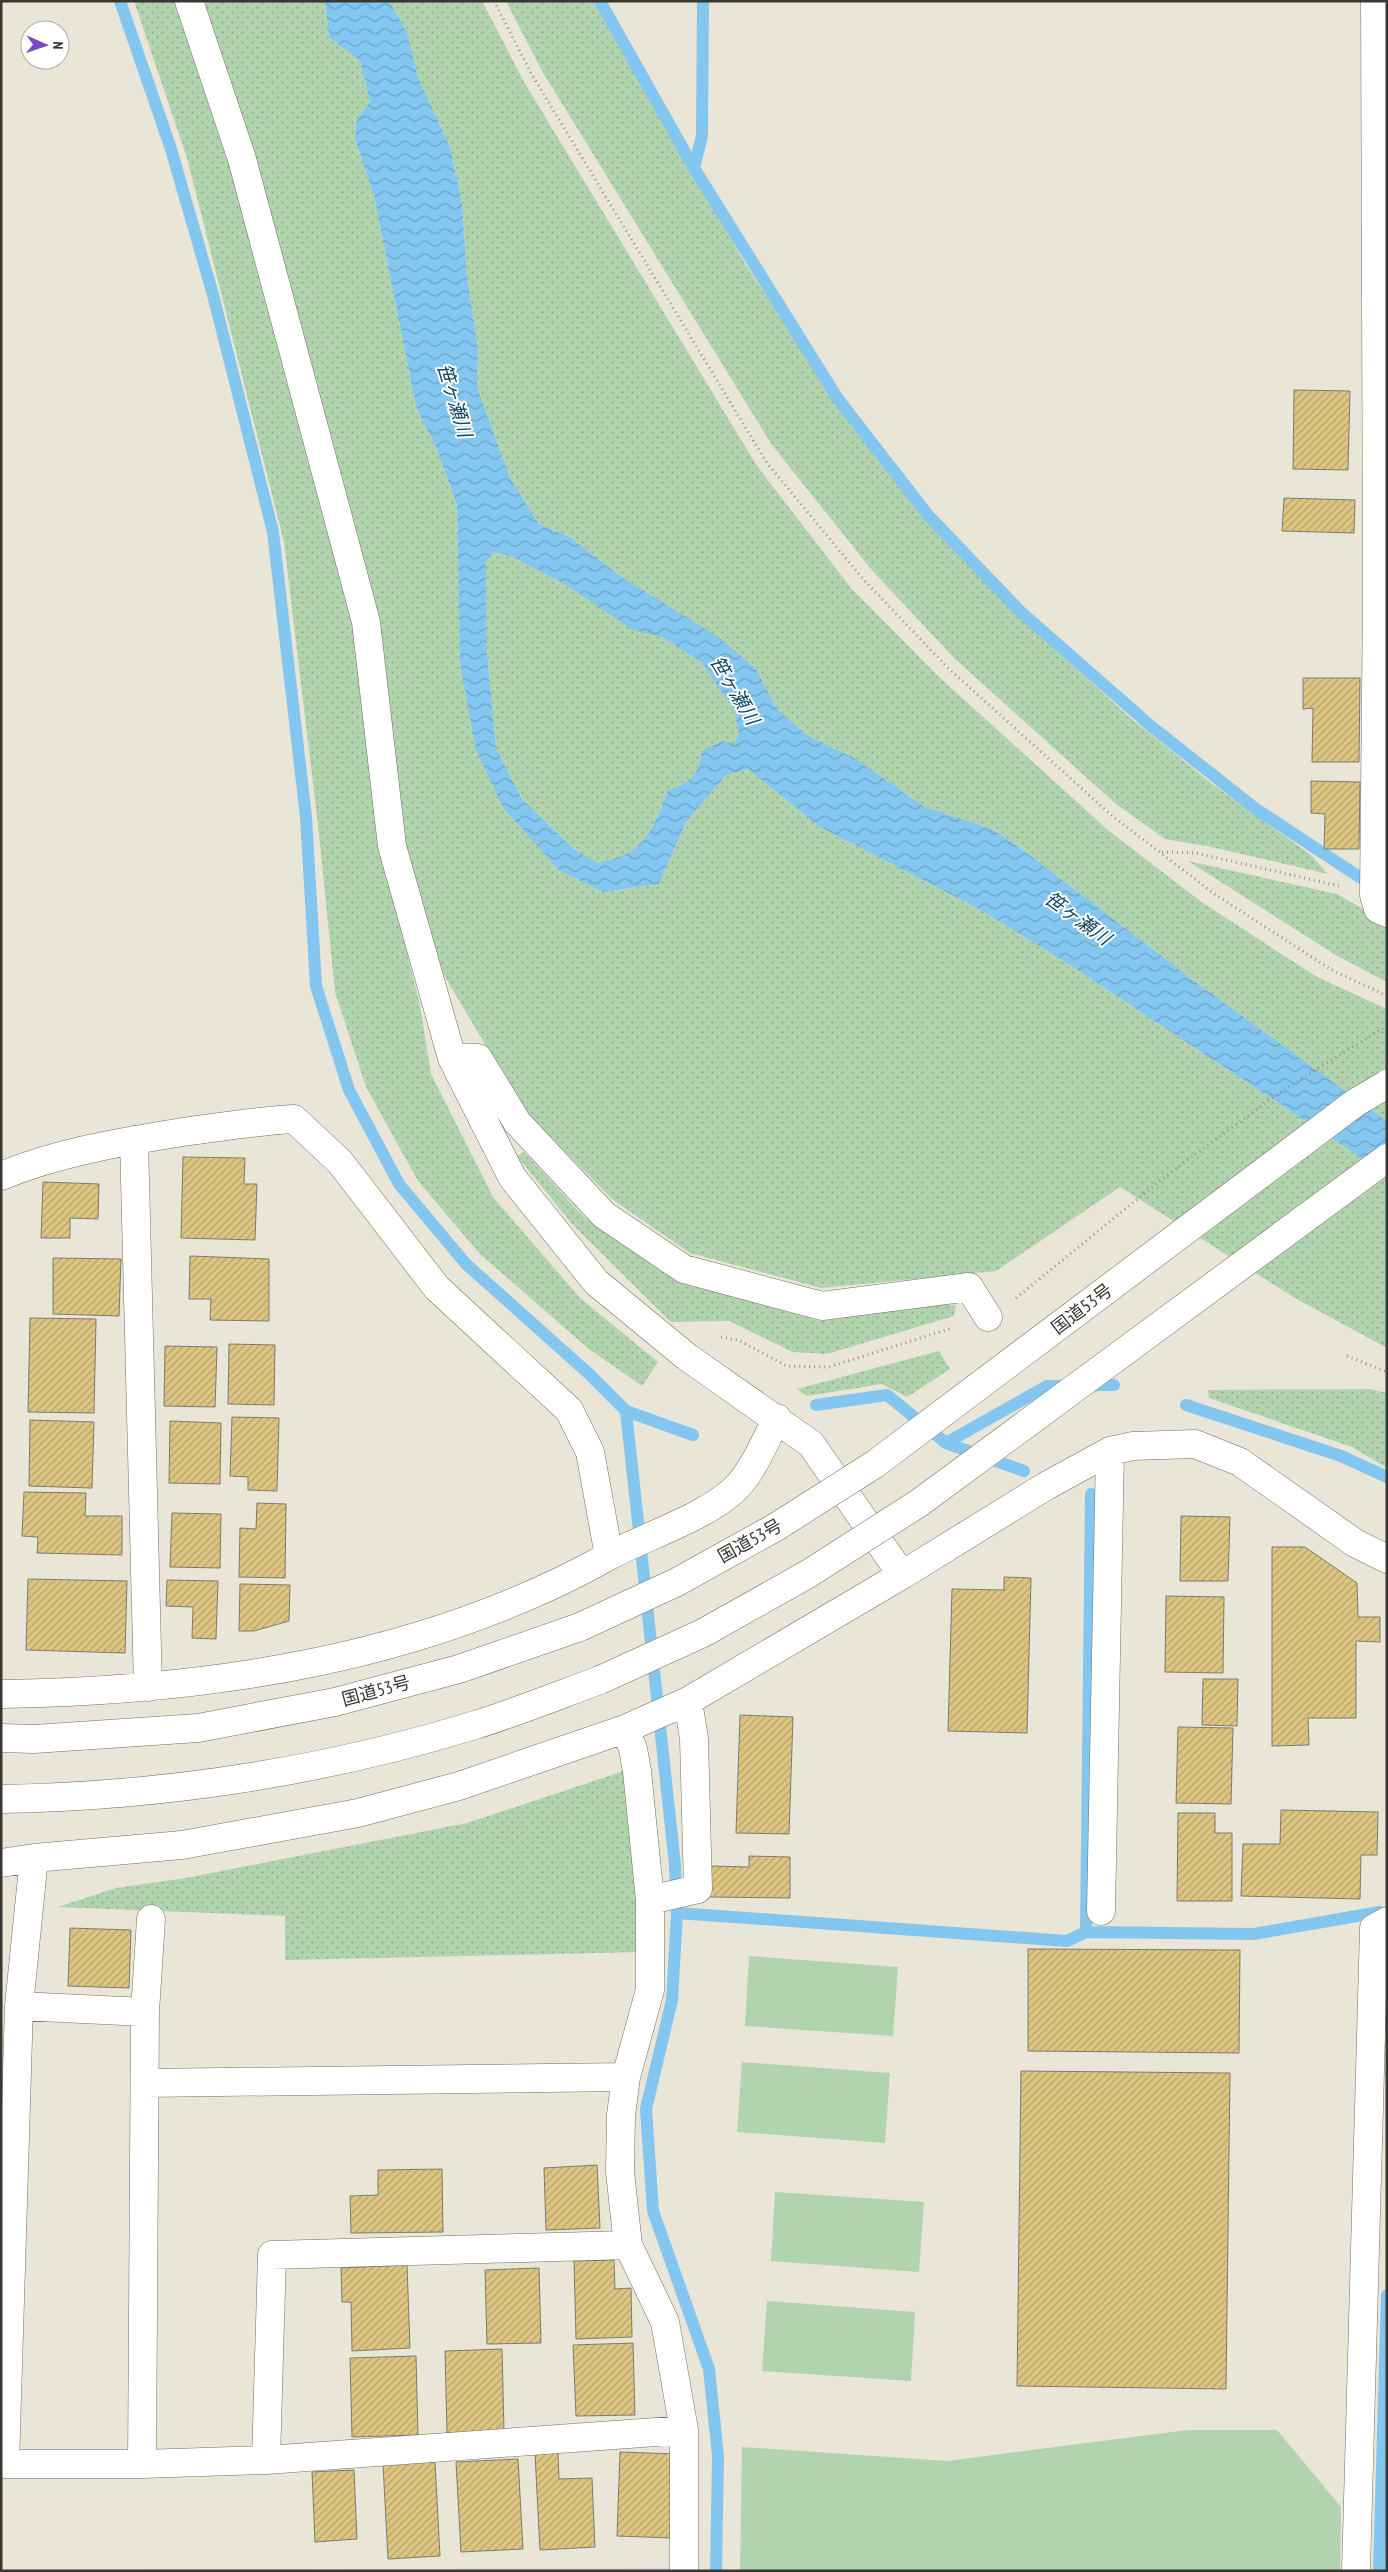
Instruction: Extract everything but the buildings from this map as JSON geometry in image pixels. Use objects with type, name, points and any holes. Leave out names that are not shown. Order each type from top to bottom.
[{"type":"main road","points":[[189,1],[242,159],[366,622],[392,846],[452,1058],[512,1178],[596,1282],[687,1356],[778,1418],[811,1444],[902,1575]]},
{"type":"main road","points":[[1375,1],[1382,596],[1380,904]]},
{"type":"main road","points":[[452,1058],[478,1058],[517,1122],[604,1215],[684,1269],[822,1306],[969,1287],[988,1317]]},
{"type":"main road","name":"国道53号","points":[[1,1738],[34,1738],[198,1728],[335,1702],[459,1669],[580,1627],[677,1582],[743,1545],[875,1464],[1355,1103],[1387,1084]]},
{"type":"main road","points":[[1,1176],[39,1160],[134,1140],[264,1120],[294,1119],[340,1162],[437,1288],[569,1410],[590,1452],[616,1553]]},
{"type":"main road","points":[[134,1140],[148,1688]]},
{"type":"main road","points":[[1,1799],[115,1794],[203,1784],[358,1755],[475,1724],[600,1680],[703,1634],[808,1574],[919,1502],[1387,1158]]},
{"type":"main road","points":[[1,1694],[79,1693],[148,1688],[246,1674],[352,1654],[418,1637],[489,1613],[537,1594],[695,1515],[734,1489],[752,1466],[778,1418]]},
{"type":"main road","points":[[1,1864],[34,1858],[182,1845],[358,1813],[459,1786],[632,1725],[680,1704],[902,1575],[1046,1486],[1110,1451],[1133,1446],[1195,1444],[1240,1462],[1355,1543],[1387,1560]]},
{"type":"main road","points":[[1101,1911],[1110,1451]]},
{"type":"main road","points":[[653,1899],[698,1889],[694,1739],[680,1704]]},
{"type":"main road","points":[[632,1725],[633,1750],[653,1899],[650,1990],[626,2077],[621,2115],[620,2172],[628,2245],[665,2322],[684,2430],[684,2571]]},
{"type":"main road","points":[[34,1858],[19,2006],[4,2464],[142,2464],[266,2460],[684,2430]]},
{"type":"main road","points":[[142,2464],[145,2012],[152,1920]]},
{"type":"main road","points":[[1356,2571],[1374,1928],[1387,1921]]},
{"type":"main road","points":[[19,2006],[145,2012]]},
{"type":"main road","points":[[145,2083],[626,2077]]},
{"type":"main road","points":[[266,2460],[272,2254],[628,2245]]},
{"type":"path","points":[[494,1],[532,76],[767,463],[863,579],[947,667],[1110,814],[1213,893],[1330,969],[1387,996]]},
{"type":"path","points":[[1160,852],[1196,853],[1380,904]]},
{"type":"path","points":[[1087,1240],[1167,1175],[1286,1088],[1387,1026]]},
{"type":"path","points":[[1347,1356],[1387,1372]]},
{"type":"shaded area","points":[[675,2568],[675,2571],[1,2570]]},
{"type":"green space","points":[[134,1],[176,1],[230,161],[356,624],[380,845],[420,1005],[431,1074],[493,1197],[580,1298],[658,1362],[642,1386],[589,1349],[480,1254],[418,1181],[366,1087],[335,992],[318,825],[284,542],[187,158]]},
{"type":"green space","points":[[203,1],[325,1],[329,37],[360,61],[370,101],[356,122],[355,139],[374,196],[416,407],[436,447],[457,505],[460,664],[504,809],[560,871],[603,892],[659,884],[686,822],[726,775],[748,769],[820,827],[979,909],[1073,967],[1387,1175],[1387,1348],[1295,1298],[1120,1187],[996,1271],[821,1288],[690,1253],[613,1200],[524,1110],[438,965],[403,841],[378,617],[255,155]]},
{"type":"green space","points":[[389,1],[482,1],[524,82],[757,466],[851,588],[939,677],[1109,831],[1203,903],[1317,977],[1387,1009],[1387,1121],[1197,983],[1026,852],[992,829],[925,807],[856,759],[807,735],[777,709],[756,669],[620,576],[570,537],[539,524],[510,478],[477,387],[478,348],[467,277],[462,203],[450,147],[418,77],[407,32]]},
{"type":"green space","points":[[506,1],[593,1],[746,265],[836,401],[925,518],[1019,616],[1128,716],[1211,783],[1311,855],[1328,874],[1211,847],[1165,839],[1116,804],[954,658],[871,569],[772,445],[542,71]]},
{"type":"green space","points":[[494,552],[511,556],[566,585],[633,629],[662,637],[701,662],[736,712],[739,735],[734,744],[702,751],[698,767],[692,777],[683,784],[668,790],[657,818],[644,839],[626,854],[613,860],[598,864],[575,850],[522,799],[496,748],[487,651],[486,562]]},
{"type":"green space","points":[[1188,861],[1337,894],[1387,923],[1387,982],[1339,957]]},
{"type":"green space","points":[[524,1152],[583,1216],[676,1281],[821,1321],[931,1303],[956,1305],[954,1316],[827,1354],[793,1352],[729,1321],[671,1322],[573,1225],[517,1156]]},
{"type":"green space","points":[[939,1351],[950,1369],[907,1397],[882,1384],[807,1396],[797,1389]]},
{"type":"green space","points":[[1370,1389],[1387,1393],[1387,1468],[1352,1447],[1209,1398],[1208,1390]]},
{"type":"green space","points":[[627,1770],[642,1952],[285,1960],[285,1916],[58,1907],[116,1888],[186,1878],[467,1823]]},
{"type":"green space","points":[[749,1956],[898,1967],[893,2036],[745,2026]]},
{"type":"green space","points":[[742,2062],[890,2073],[885,2143],[737,2132]]},
{"type":"green space","points":[[775,2192],[924,2202],[919,2272],[771,2261]]},
{"type":"green space","points":[[767,2301],[915,2312],[911,2381],[762,2371]]},
{"type":"green space","points":[[1188,2430],[1277,2430],[1341,2507],[1340,2571],[740,2571],[742,2447],[947,2461]]},
{"type":"water","name":"笹ヶ瀬川","points":[[325,1],[389,1],[407,32],[418,77],[450,147],[462,203],[467,277],[478,348],[477,387],[510,478],[539,524],[570,537],[620,576],[721,639],[756,669],[777,709],[807,735],[856,759],[925,807],[992,829],[1026,852],[1197,983],[1387,1121],[1387,1175],[1073,967],[979,909],[820,827],[748,769],[726,775],[686,822],[659,884],[603,892],[560,871],[504,809],[476,750],[460,664],[457,505],[436,447],[416,407],[374,196],[355,139],[356,122],[370,101],[360,61],[329,37]],"holes":[[[494,552],[511,556],[566,585],[633,630],[662,637],[701,662],[735,711],[739,735],[734,744],[722,741],[702,751],[698,767],[692,777],[683,784],[668,790],[657,818],[644,839],[626,854],[613,859],[598,863],[575,850],[522,799],[496,748],[487,651],[486,562]]]},
{"type":"waterway","points":[[120,1],[171,149],[213,295],[273,532],[306,817],[316,986],[349,1090],[399,1184],[466,1264],[588,1373],[626,1411],[693,1435]]},
{"type":"waterway","points":[[600,1],[694,168],[838,399],[928,515],[1021,612],[1152,727],[1256,809],[1361,878]]},
{"type":"waterway","points":[[694,168],[702,136],[703,1]]},
{"type":"waterway","points":[[946,1443],[1047,1386],[1114,1385]]},
{"type":"waterway","points":[[816,1405],[887,1395],[946,1443],[1024,1471]]},
{"type":"waterway","points":[[1186,1405],[1341,1456],[1387,1477]]},
{"type":"waterway","points":[[626,1411],[675,1865],[677,1913],[672,2000],[646,2109],[653,2211],[709,2369],[718,2456],[716,2571]]},
{"type":"waterway","points":[[1091,1494],[1086,1932],[1254,1934],[1380,1912]]},
{"type":"waterway","points":[[677,1913],[1067,1941],[1086,1932]]},
{"type":"waterway","points":[[1379,2571],[1387,2295]]}]
